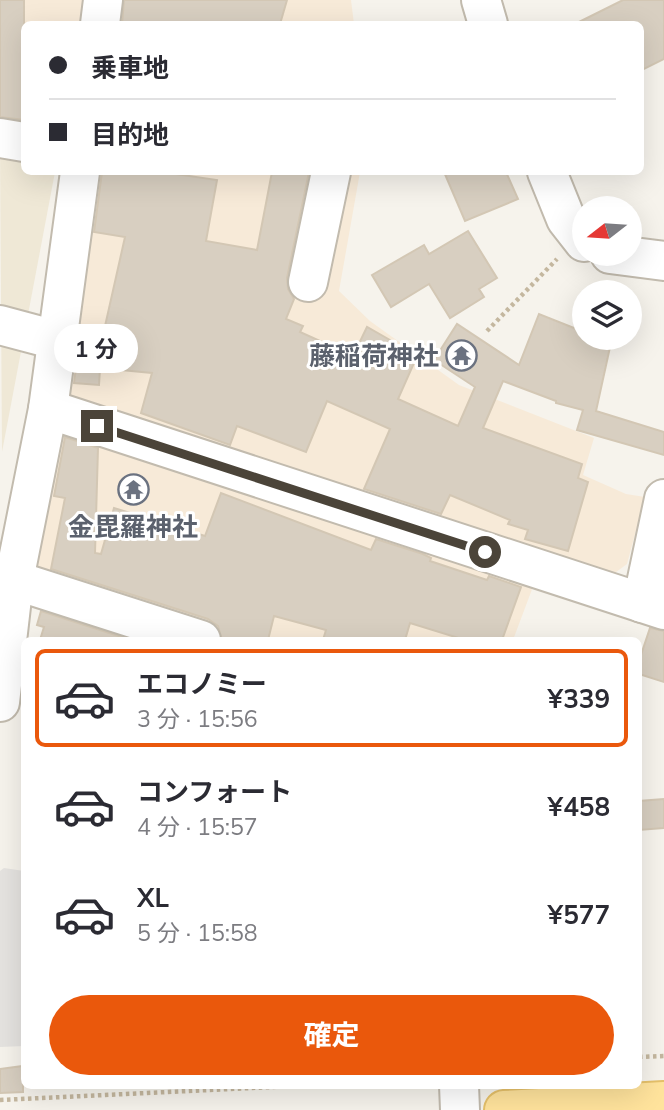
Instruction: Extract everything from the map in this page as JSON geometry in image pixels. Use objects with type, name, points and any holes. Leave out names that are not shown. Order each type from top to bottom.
[{"type":"main road","points":[[504,1110],[664,1101]]},
{"type":"street","points":[[100,21],[103,0]]},
{"type":"street","points":[[481,0],[487,21]]},
{"type":"street","points":[[0,138],[21,142]]},
{"type":"street","points":[[0,702],[14,580],[48,409],[80,175]]},
{"type":"street","points":[[308,282],[330,175]]},
{"type":"street","points":[[548,175],[566,219],[572,225]]},
{"type":"street","points":[[642,256],[664,261]]},
{"type":"street","points":[[0,325],[56,340]]},
{"type":"street","points":[[48,409],[653,606],[664,499]]},
{"type":"street","points":[[14,580],[192,637]]},
{"type":"street","points":[[459,1089],[460,1110]]},
{"type":"path","points":[[487,331],[572,260]]},
{"type":"path","points":[[642,1057],[664,1056]]},
{"type":"path","points":[[0,1100],[230,1089]]},
{"type":"shaded area","points":[[0,0],[87,0],[84,21],[21,21],[21,148],[0,145]]},
{"type":"shaded area","points":[[110,0],[351,0],[354,21],[108,21]]},
{"type":"shaded area","points":[[0,148],[21,151],[21,175],[54,175],[2,452]]},
{"type":"shaded area","points":[[88,175],[359,175],[339,291],[370,321],[459,385],[594,438],[583,475],[626,494],[645,497],[627,564],[612,575],[57,398]]},
{"type":"shaded area","points":[[55,421],[534,584],[514,637],[207,637],[26,577]]},
{"type":"shaded area","points":[[4,868],[21,871],[21,1046],[0,1047],[0,871]]},
{"type":"building","points":[[0,0],[24,0],[24,21],[21,21],[21,120],[0,117]]},
{"type":"building","points":[[124,0],[287,0],[281,21],[122,21]]},
{"type":"building","points":[[623,0],[664,0],[664,59],[644,69],[644,21],[581,21]]},
{"type":"building","points":[[102,175],[183,175],[217,180],[206,241],[257,250],[271,175],[308,175],[287,278],[288,289],[294,299],[286,319],[303,326],[300,332],[353,356],[367,327],[390,340],[384,350],[414,363],[398,399],[458,426],[475,387],[434,360],[457,324],[519,365],[539,314],[572,327],[572,350],[609,350],[596,411],[664,432],[664,455],[577,430],[583,410],[556,403],[503,381],[483,428],[582,464],[578,478],[588,482],[568,551],[525,539],[528,530],[508,524],[510,520],[450,495],[441,514],[364,489],[390,429],[327,401],[306,452],[237,426],[230,445],[141,413],[152,373],[100,368],[99,385],[74,383],[79,343],[101,344],[125,237],[94,232]]},
{"type":"building","points":[[445,175],[507,175],[518,199],[465,221]]},
{"type":"building","points":[[468,231],[497,278],[479,289],[484,297],[450,318],[429,284],[391,307],[372,275],[424,245],[429,254]]},
{"type":"building","points":[[65,437],[98,448],[95,553],[101,554],[114,508],[205,536],[221,493],[371,550],[376,539],[423,554],[431,558],[430,561],[487,580],[489,576],[521,587],[503,637],[455,637],[410,623],[406,637],[324,637],[326,630],[274,616],[269,637],[221,637],[218,626],[208,619],[51,569],[65,498],[54,496]]},
{"type":"building","points":[[41,611],[122,637],[41,637],[44,627],[37,625]]},
{"type":"building","points":[[650,628],[664,631],[664,682],[642,675],[642,652]]},
{"type":"building","points":[[664,799],[664,828],[642,830],[642,801]]},
{"type":"building","points":[[21,1066],[23,1092],[0,1093],[0,1069]]},
{"type":"place","name":"藤稲荷神社","points":[[462,355]]},
{"type":"place","name":"金毘羅神社","points":[[133,490]]},
{"type":"route","points":[[97,426],[485,552]]}]
